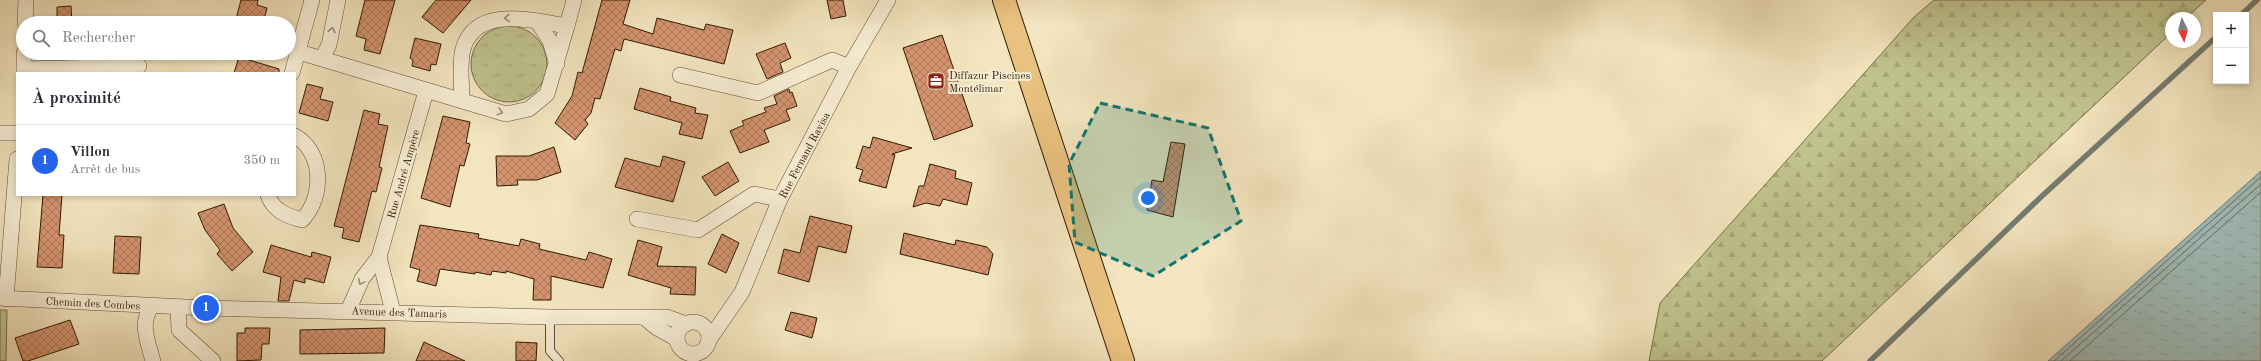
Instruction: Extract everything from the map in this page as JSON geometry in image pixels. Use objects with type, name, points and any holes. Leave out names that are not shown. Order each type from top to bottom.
[{"type":"main road","points":[[1008,5],[1123,361]]},
{"type":"street","points":[[25,16],[26,0]]},
{"type":"street","points":[[292,72],[312,0]]},
{"type":"street","points":[[322,58],[329,45],[338,0]]},
{"type":"street","points":[[299,52],[506,114],[529,109],[547,94],[557,64],[574,0]]},
{"type":"street","name":"Rue Fernand Ravisa","points":[[709,340],[729,314],[742,292],[780,199],[849,67],[888,0]]},
{"type":"street","points":[[462,101],[462,61],[464,48],[469,38],[487,23],[498,19],[510,18],[567,26]]},
{"type":"street","points":[[537,21],[550,41],[557,64]]},
{"type":"street","points":[[24,60],[24,71],[139,66]]},
{"type":"street","points":[[680,75],[758,93],[832,60],[849,67]]},
{"type":"street","name":"Rue André Ampère","points":[[348,311],[362,279],[380,257],[426,91]]},
{"type":"street","points":[[0,133],[16,133]]},
{"type":"street","points":[[268,196],[271,205],[290,217],[302,220],[310,212],[318,172],[312,151],[304,140],[296,136]]},
{"type":"street","points":[[3,298],[16,169]]},
{"type":"street","points":[[637,219],[698,230],[754,194],[780,199]]},
{"type":"street","name":"Rue André Ampère","points":[[380,257],[393,312]]},
{"type":"street","name":"Chemin des Combes","points":[[3,298],[152,306]]},
{"type":"street","name":"Chemin des Combes","points":[[152,306],[146,315],[145,329],[153,361]]},
{"type":"street","name":"Avenue des Tamaris","points":[[152,306],[550,317],[667,317],[692,324]]},
{"type":"street","points":[[178,307],[179,330],[213,361]]},
{"type":"street","points":[[692,324],[707,330],[709,340],[708,345],[693,357],[681,349],[677,339],[680,329],[692,324],[729,314]]},
{"type":"street","points":[[645,318],[657,328],[677,339]]},
{"type":"lane","points":[[550,317],[550,351],[559,361]]},
{"type":"highlighted area","points":[[1100,103],[1208,128],[1241,221],[1153,276],[1075,242],[1069,164]]},
{"type":"green space","points":[[1934,0],[2206,0],[2193,12],[2165,12],[2165,39],[1822,361],[1649,361],[1660,303],[1914,17]]},
{"type":"green space","points":[[509,26],[524,29],[536,37],[544,49],[547,64],[544,79],[536,91],[524,99],[509,102],[494,99],[482,91],[474,79],[471,64],[474,49],[482,37],[494,29]]},
{"type":"green space","points":[[0,310],[7,310],[6,361],[0,361]]},
{"type":"water","points":[[2261,171],[2261,361],[2048,361]]},
{"type":"building","points":[[241,0],[258,0],[257,5],[267,8],[265,16],[237,16]]},
{"type":"building","points":[[365,0],[395,0],[380,54],[364,50],[366,39],[356,36]]},
{"type":"building","points":[[436,0],[471,0],[443,33],[422,17]]},
{"type":"building","points":[[602,0],[630,0],[623,24],[653,34],[657,18],[704,30],[706,24],[733,30],[724,64],[624,39],[621,51],[615,49],[600,99],[595,98],[591,113],[585,120],[588,124],[575,140],[555,123],[572,96],[578,72],[582,73]]},
{"type":"building","points":[[827,0],[843,0],[846,16],[831,19]]},
{"type":"building","points":[[71,6],[72,16],[57,16],[57,7]]},
{"type":"building","points":[[942,35],[973,126],[934,140],[903,48]]},
{"type":"building","points":[[415,38],[441,44],[436,65],[431,64],[430,71],[412,66],[413,60],[410,58]]},
{"type":"building","points":[[785,43],[791,58],[780,63],[783,72],[767,79],[756,54]]},
{"type":"building","points":[[238,60],[249,60],[279,69],[279,72],[234,72]]},
{"type":"building","points":[[307,84],[323,88],[320,99],[333,102],[328,121],[299,113]]},
{"type":"building","points":[[640,88],[671,97],[670,101],[696,108],[695,113],[708,115],[702,139],[679,134],[682,123],[634,109]]},
{"type":"building","points":[[789,89],[790,93],[792,92],[797,106],[786,110],[790,120],[764,130],[769,142],[740,153],[730,131],[744,125],[742,121],[766,112],[764,108],[777,104],[774,96]]},
{"type":"building","points":[[364,110],[380,114],[378,124],[388,126],[379,167],[382,168],[376,192],[372,191],[359,242],[342,238],[344,228],[334,226]]},
{"type":"building","points":[[443,116],[470,122],[466,143],[470,144],[464,166],[460,165],[450,207],[421,198]]},
{"type":"building","points":[[873,137],[912,148],[892,154],[895,155],[886,188],[859,181],[863,170],[856,168],[863,146],[870,148]]},
{"type":"building","points":[[1171,142],[1185,144],[1173,217],[1147,210],[1152,180],[1163,182]]},
{"type":"building","points":[[554,147],[561,172],[537,180],[517,180],[518,185],[497,186],[496,156],[529,156]]},
{"type":"building","points":[[663,156],[685,162],[673,202],[615,187],[625,158],[660,167]]},
{"type":"building","points":[[728,162],[739,181],[715,196],[702,177]]},
{"type":"building","points":[[930,164],[956,171],[955,178],[972,183],[967,205],[943,199],[940,206],[926,203],[913,207],[919,186],[924,186]]},
{"type":"building","points":[[43,196],[62,196],[59,235],[64,235],[62,268],[37,267]]},
{"type":"building","points":[[224,204],[233,228],[253,252],[232,271],[217,254],[220,250],[205,230],[198,213]]},
{"type":"building","points":[[810,216],[852,226],[846,253],[818,246],[809,282],[778,273],[784,249],[800,253]]},
{"type":"building","points":[[420,225],[479,234],[478,238],[519,246],[521,239],[540,244],[539,249],[586,260],[589,252],[612,259],[603,288],[551,276],[551,300],[533,300],[534,279],[506,271],[506,273],[492,271],[491,275],[440,269],[436,286],[417,281],[420,270],[410,267]]},
{"type":"building","points":[[904,233],[955,245],[956,240],[987,247],[993,254],[988,275],[900,254]]},
{"type":"building","points":[[722,234],[739,243],[726,273],[708,264]]},
{"type":"building","points":[[115,236],[141,237],[139,274],[113,273]]},
{"type":"building","points":[[638,240],[662,247],[657,266],[696,267],[695,295],[670,294],[671,288],[628,275]]},
{"type":"building","points":[[271,245],[311,257],[312,252],[331,257],[324,283],[305,278],[305,283],[294,280],[289,301],[278,301],[281,277],[263,272]]},
{"type":"building","points":[[791,312],[817,318],[812,338],[785,330]]},
{"type":"building","points":[[70,320],[79,344],[28,361],[23,361],[15,338]]},
{"type":"building","points":[[245,328],[270,328],[269,344],[262,344],[261,360],[237,361],[237,333],[245,333]]},
{"type":"building","points":[[385,328],[384,353],[300,354],[300,330]]},
{"type":"building","points":[[424,342],[465,361],[416,361]]},
{"type":"building","points":[[516,342],[537,343],[536,361],[516,361]]},
{"type":"waterway","points":[[2244,12],[2257,0]]},
{"type":"waterway","points":[[1870,361],[2042,196],[2213,40]]},
{"type":"place","name":"Diffazur Piscines Montélimar","points":[[936,81]]},
{"type":"place","name":"Villon","points":[[206,308]]}]
